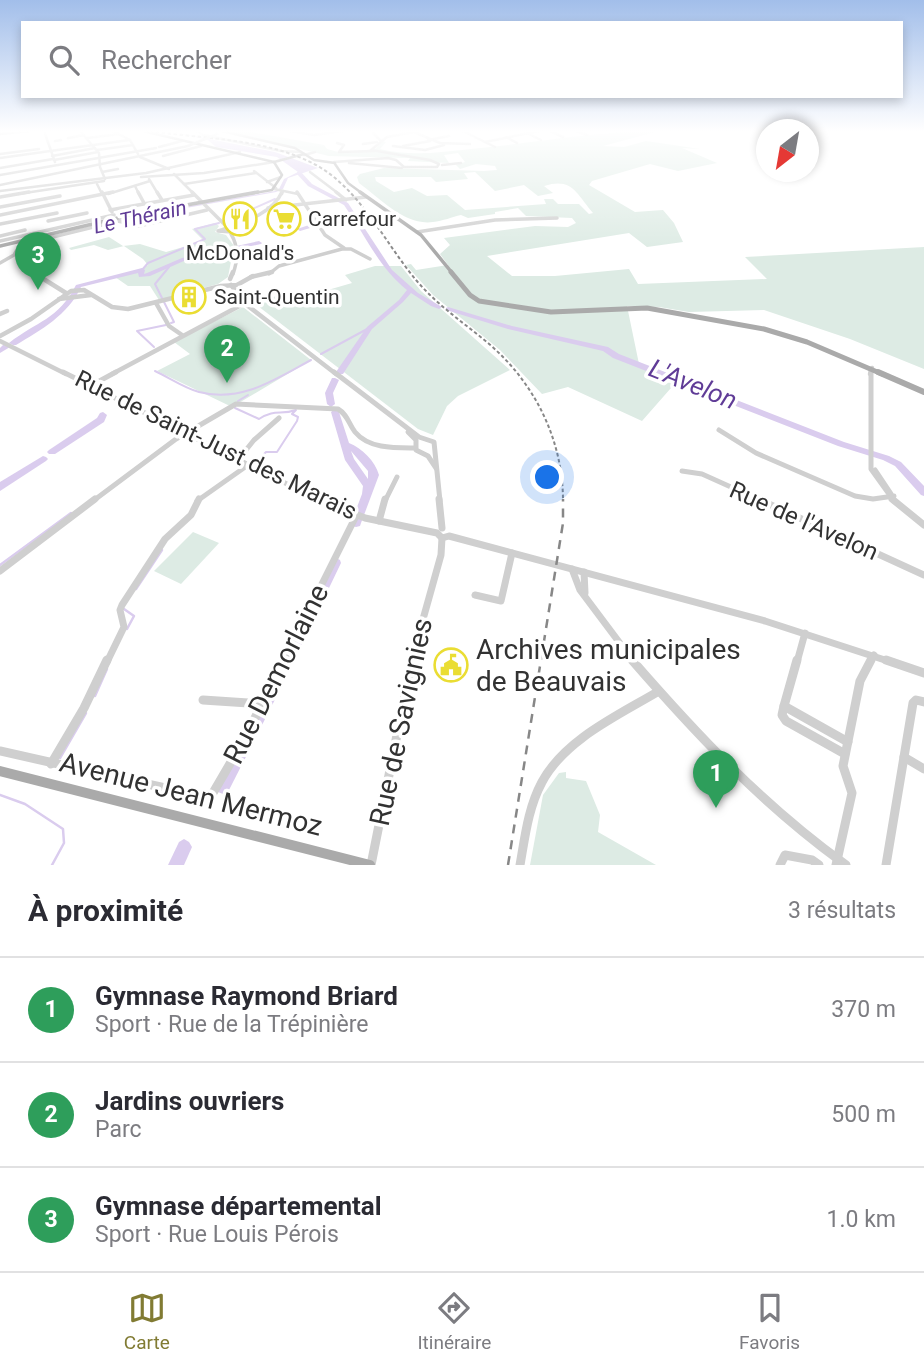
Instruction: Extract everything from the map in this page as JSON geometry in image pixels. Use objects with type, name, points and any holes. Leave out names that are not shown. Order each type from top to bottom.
[{"type":"main road","points":[[0,246],[88,223],[278,190],[281,177],[278,171]]},
{"type":"main road","points":[[339,171],[366,197],[417,232],[466,290],[482,302],[554,312],[634,308],[660,310],[780,333],[872,368],[924,392]]},
{"type":"main road","name":"Avenue Jean Mermoz","points":[[0,771],[370,865]]},
{"type":"street","points":[[0,175],[22,171]]},
{"type":"street","points":[[0,185],[78,171]]},
{"type":"street","points":[[105,171],[102,172],[105,179]]},
{"type":"street","points":[[0,197],[64,190],[161,171]]},
{"type":"street","points":[[172,171],[220,224],[231,230],[238,247],[235,269],[229,283]]},
{"type":"street","points":[[0,191],[78,181],[213,171]]},
{"type":"street","points":[[222,171],[224,178]]},
{"type":"street","points":[[310,172],[346,200]]},
{"type":"street","points":[[12,173],[13,183]]},
{"type":"street","points":[[184,184],[256,173],[278,190],[296,191],[327,237],[370,259]]},
{"type":"street","points":[[147,177],[159,203]]},
{"type":"street","points":[[267,182],[281,177]]},
{"type":"street","points":[[99,183],[105,179]]},
{"type":"street","points":[[0,215],[102,196],[150,181]]},
{"type":"street","points":[[18,189],[19,182]]},
{"type":"street","points":[[62,183],[64,190]]},
{"type":"street","points":[[99,183],[102,196],[116,219]]},
{"type":"street","points":[[135,186],[144,203]]},
{"type":"street","points":[[63,203],[60,192],[64,190]]},
{"type":"street","points":[[64,190],[70,191],[74,201]]},
{"type":"street","points":[[220,224],[219,232],[226,233],[239,223],[252,219],[279,200],[278,190]]},
{"type":"street","points":[[110,210],[194,195]]},
{"type":"street","points":[[0,207],[60,196]]},
{"type":"street","points":[[268,208],[366,197]]},
{"type":"street","points":[[55,205],[58,219]]},
{"type":"street","points":[[0,260],[16,253],[16,247],[116,219],[131,222],[138,228],[207,210]]},
{"type":"street","points":[[0,238],[29,237],[88,223],[87,212],[48,220]]},
{"type":"street","points":[[0,224],[57,213]]},
{"type":"street","points":[[47,215],[51,230]]},
{"type":"street","points":[[417,232],[499,219],[557,218]]},
{"type":"street","points":[[0,238],[24,229],[29,237]]},
{"type":"street","points":[[0,339],[66,296],[87,291],[122,309],[261,274],[271,274],[272,270],[344,248]]},
{"type":"street","points":[[235,269],[240,280],[237,291]]},
{"type":"street","points":[[42,278],[66,296]]},
{"type":"street","points":[[229,283],[246,303],[397,421],[415,439],[416,446],[429,457],[439,474]]},
{"type":"street","points":[[78,293],[94,296]]},
{"type":"street","points":[[160,301],[168,324],[182,335]]},
{"type":"street","points":[[92,385],[246,303]]},
{"type":"street","points":[[0,314],[7,311]]},
{"type":"street","name":"Rue de Saint-Just des Marais","points":[[0,339],[238,460],[358,516],[443,534],[805,633],[924,673]]},
{"type":"street","points":[[872,368],[872,472],[891,497],[924,523]]},
{"type":"street","points":[[0,571],[186,433],[236,404],[336,409],[346,412],[355,432],[365,440],[390,447],[416,446],[428,439]]},
{"type":"street","points":[[238,460],[254,440],[279,418]]},
{"type":"street","points":[[397,421],[434,442],[443,534]]},
{"type":"street","points":[[719,430],[753,452],[851,494],[869,499],[891,497]]},
{"type":"street","points":[[423,453],[435,449]]},
{"type":"street","points":[[0,751],[51,764],[84,708],[124,627],[120,610],[122,605],[167,537],[192,514],[198,500],[251,466]]},
{"type":"street","name":"Rue de l'Avelon","points":[[682,471],[700,473],[924,575]]},
{"type":"street","points":[[379,521],[385,499],[397,477]]},
{"type":"street","name":"Rue Demorlaine","points":[[51,764],[210,798],[262,704],[358,516]]},
{"type":"street","name":"Rue de Savignies","points":[[370,865],[411,663],[441,555],[443,534]]},
{"type":"street","points":[[475,595],[501,601],[512,553]]},
{"type":"street","points":[[572,569],[572,575],[586,598],[616,641],[698,735],[774,810],[840,863],[852,793],[843,770],[845,754],[860,681],[874,655]]},
{"type":"street","points":[[584,572],[586,598]]},
{"type":"street","points":[[805,633],[782,715],[786,721],[845,754]]},
{"type":"street","points":[[520,865],[533,803],[553,764],[579,743],[659,691]]},
{"type":"street","points":[[203,700],[262,704]]},
{"type":"street","points":[[886,865],[913,703],[916,700],[924,702]]},
{"type":"street","points":[[784,706],[848,742]]},
{"type":"street","points":[[904,757],[924,769]]},
{"type":"street","points":[[780,865],[785,855],[811,860],[818,865]]},
{"type":"shaded area","points":[[308,171],[288,178],[283,189],[276,192],[130,218],[15,246],[132,216],[275,191],[284,179],[298,172]]},
{"type":"shaded area","points":[[371,171],[625,171],[592,181],[589,185],[635,212],[663,210],[674,223],[683,242],[647,247],[629,233],[487,256],[512,276],[555,276],[629,269],[638,284],[767,279],[745,257],[924,247],[924,369],[850,339],[764,310],[689,312],[627,306],[639,364],[678,380],[642,421],[568,387],[542,394],[500,350],[433,295],[406,265],[411,264],[416,270],[448,265],[440,254],[450,245],[444,238],[535,226],[568,227],[576,223],[572,218],[526,216],[518,208],[468,218],[461,215],[433,222],[413,220],[403,216],[359,183],[357,177]],"holes":[[[475,172],[495,191],[524,185],[538,196],[553,193],[544,186],[567,185],[593,213],[589,214],[579,204],[558,204],[553,199],[544,199],[546,204],[465,210],[447,195],[427,196],[412,188],[394,192],[376,181],[375,177],[431,177],[436,182],[468,179],[464,173]]]},
{"type":"shaded area","points":[[215,223],[219,226],[215,232],[226,235],[234,246],[228,277],[218,284],[159,300],[150,286],[128,286],[115,277],[148,265],[124,246],[108,250],[94,245],[71,250],[69,248],[109,237],[123,246],[140,244],[166,252],[204,241],[192,229]]},
{"type":"shaded area","points":[[375,266],[401,266],[421,291],[510,370],[458,396],[447,406],[433,435],[418,429],[254,303],[283,294],[290,301],[352,283],[345,275]]},
{"type":"shaded area","points":[[243,307],[311,360],[232,407],[157,371],[190,354],[174,342]]},
{"type":"shaded area","points":[[193,532],[219,543],[181,584],[154,571]]},
{"type":"shaded area","points":[[566,772],[566,778],[586,781],[600,815],[598,832],[656,865],[530,865],[543,795],[559,773]]},
{"type":"waterway","name":"L'Avelon","points":[[299,173],[310,185],[346,204],[384,265],[410,290]]},
{"type":"waterway","points":[[225,221],[275,199]]},
{"type":"waterway","points":[[324,223],[354,218]]},
{"type":"waterway","points":[[142,270],[148,263],[205,239],[195,229],[219,223]]},
{"type":"waterway","points":[[300,229],[315,225]]},
{"type":"waterway","points":[[13,343],[60,312],[78,286],[142,270],[141,276],[148,275],[184,259],[259,243]]},
{"type":"waterway","points":[[169,267],[155,284],[174,322],[171,323]]},
{"type":"waterway","points":[[340,372],[369,328],[410,290]]},
{"type":"waterway","name":"L'Avelon","points":[[410,290],[439,307]]},
{"type":"waterway","name":"L'Avelon","points":[[448,309],[510,328],[605,349],[616,356],[841,444],[886,458],[898,464],[924,492]]},
{"type":"waterway","points":[[154,347],[137,331],[166,325]]},
{"type":"waterway","points":[[321,354],[369,328]]},
{"type":"waterway","points":[[0,351],[6,347]]},
{"type":"waterway","points":[[155,371],[199,392],[229,394],[258,387],[311,360]]},
{"type":"waterway","points":[[331,404],[329,393],[335,380]]},
{"type":"waterway","points":[[238,401],[248,395]]},
{"type":"waterway","points":[[235,408],[259,419],[270,414],[296,410],[292,414],[298,417],[297,421],[277,452],[266,452],[254,465]]},
{"type":"waterway","points":[[335,412],[345,445]]},
{"type":"waterway","points":[[52,452],[101,420],[103,415]]},
{"type":"waterway","points":[[345,445],[356,449],[374,475],[356,523]]},
{"type":"waterway","points":[[345,445],[350,460],[368,486],[366,493]]},
{"type":"waterway","points":[[0,487],[43,459]]},
{"type":"waterway","points":[[0,565],[71,513]]},
{"type":"waterway","points":[[136,589],[162,550]]},
{"type":"waterway","points":[[289,659],[336,563]]},
{"type":"waterway","points":[[124,609],[134,616],[127,629]]},
{"type":"waterway","points":[[95,696],[107,669]]},
{"type":"waterway","points":[[223,787],[284,670]]},
{"type":"waterway","points":[[60,758],[86,713]]},
{"type":"waterway","points":[[0,795],[25,804],[63,829],[64,843],[52,865]]},
{"type":"waterway","points":[[176,865],[184,847]]},
{"type":"railway","points":[[326,171],[359,202],[424,289],[488,343],[520,376],[543,414],[552,435],[562,478],[563,501]]},
{"type":"railway","points":[[508,865],[563,523],[563,501]]},
{"type":"place","name":"McDonald's","points":[[240,219]]},
{"type":"place","name":"Carrefour","points":[[284,219]]},
{"type":"place","name":"Gymnase départemental","points":[[38,290]]},
{"type":"place","name":"Saint-Quentin","points":[[189,297]]},
{"type":"place","name":"Jardins ouvriers","points":[[227,383]]},
{"type":"place","name":"Archives municipales de Beauvais","points":[[451,665]]},
{"type":"place","name":"Gymnase Raymond Briard","points":[[716,808]]},
{"type":"water label","name":"Le Thérain","points":[[140,217]]}]
